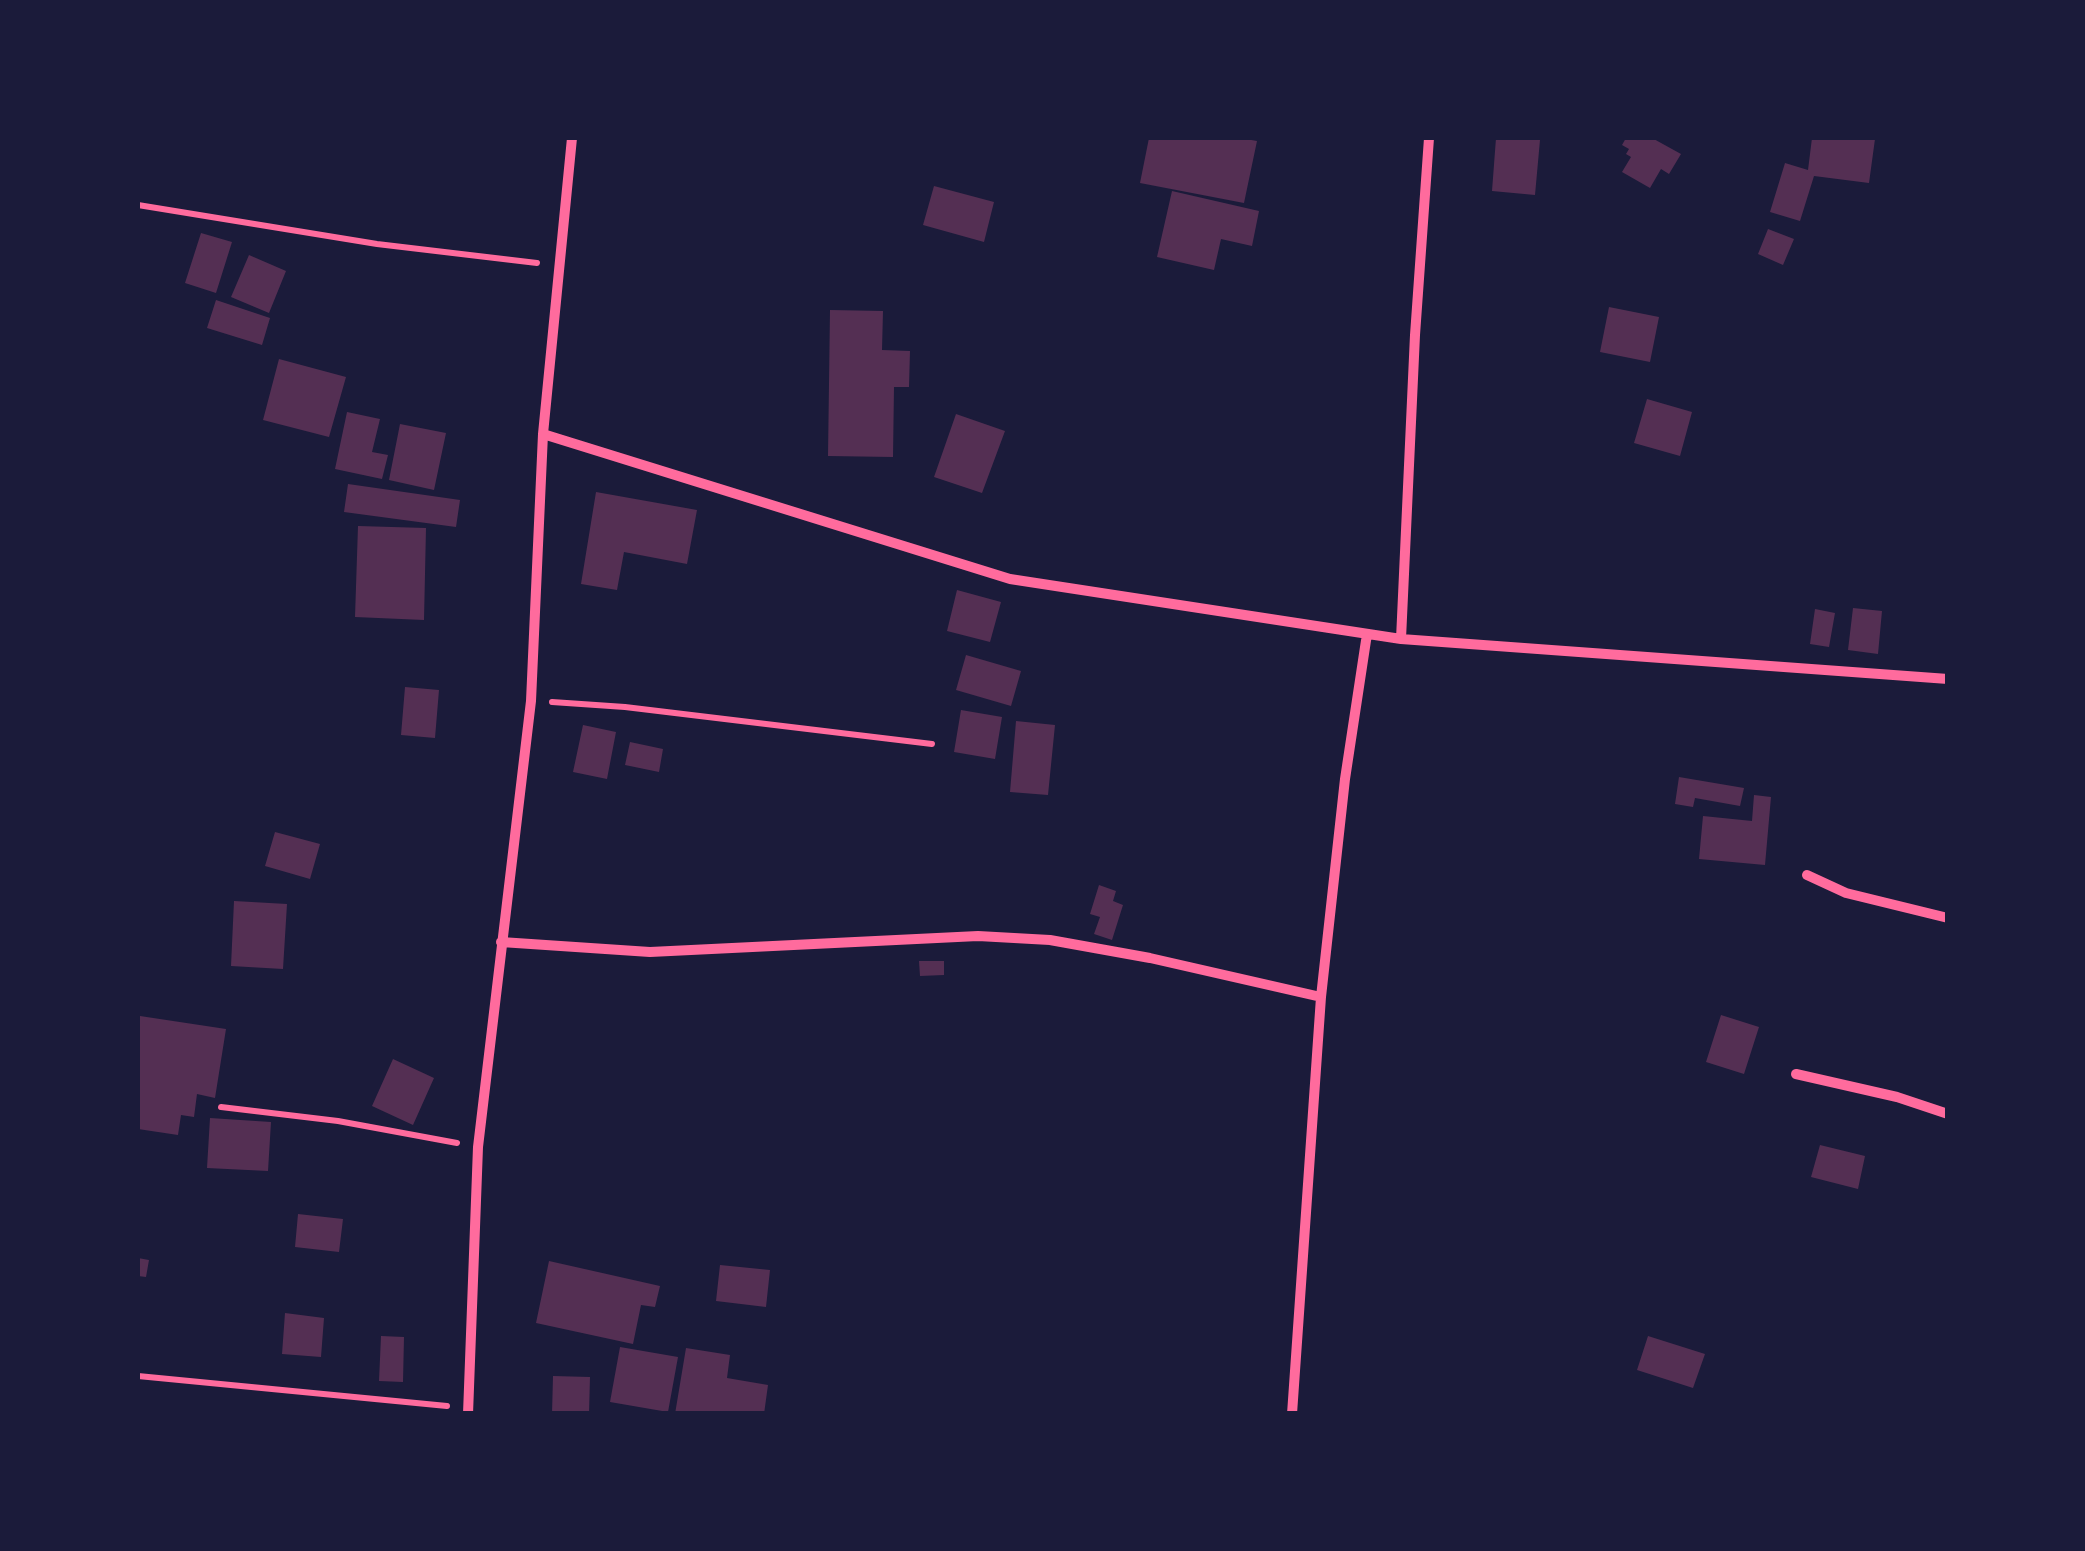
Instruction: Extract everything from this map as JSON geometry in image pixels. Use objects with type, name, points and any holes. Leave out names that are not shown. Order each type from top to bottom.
[{"type":"street","points":[[468,1411],[478,1147],[531,701],[543,434],[572,138]]},
{"type":"street","points":[[1401,639],[1430,138]]},
{"type":"street","points":[[543,434],[1010,579],[1401,639],[1948,679]]},
{"type":"street","points":[[1292,1414],[1320,997],[1366,634]]},
{"type":"street","points":[[1807,875],[1846,893],[1948,918]]},
{"type":"street","points":[[500,942],[650,952],[942,937],[1050,940],[1150,958],[1320,997]]},
{"type":"street","points":[[1796,1074],[1896,1097],[1948,1114]]},
{"type":"path","points":[[138,205],[377,244],[560,266]]},
{"type":"path","points":[[531,701],[625,707],[932,744]]},
{"type":"path","points":[[220,1106],[338,1121],[478,1147]]},
{"type":"path","points":[[138,1376],[468,1411]]},
{"type":"building","points":[[1149,138],[1257,141],[1244,203],[1140,183]]},
{"type":"building","points":[[1496,138],[1540,140],[1535,195],[1492,191]]},
{"type":"building","points":[[1626,138],[1652,138],[1681,154],[1669,174],[1661,169],[1650,188],[1622,172],[1631,157],[1626,154],[1629,149],[1622,145]]},
{"type":"building","points":[[1812,138],[1875,139],[1869,183],[1814,176],[1800,221],[1770,212],[1785,163],[1808,170]]},
{"type":"building","points":[[934,186],[994,202],[984,242],[923,225]]},
{"type":"building","points":[[1172,191],[1259,211],[1252,246],[1221,239],[1214,270],[1157,257]]},
{"type":"building","points":[[1768,229],[1794,239],[1783,265],[1758,254]]},
{"type":"building","points":[[201,233],[232,242],[216,293],[185,283]]},
{"type":"building","points":[[249,255],[286,271],[269,313],[231,297]]},
{"type":"building","points":[[216,300],[270,318],[262,345],[207,328]]},
{"type":"building","points":[[1609,307],[1659,317],[1650,362],[1600,352]]},
{"type":"building","points":[[830,310],[883,311],[882,350],[910,351],[909,387],[894,387],[893,457],[828,456]]},
{"type":"building","points":[[279,359],[346,377],[329,437],[263,420]]},
{"type":"building","points":[[1647,399],[1692,412],[1680,456],[1634,443]]},
{"type":"building","points":[[347,412],[380,419],[372,452],[388,455],[382,479],[335,469]]},
{"type":"building","points":[[956,414],[1005,431],[982,493],[934,477]]},
{"type":"building","points":[[400,424],[446,433],[434,490],[389,480]]},
{"type":"building","points":[[348,484],[460,500],[456,527],[344,512]]},
{"type":"building","points":[[596,492],[697,510],[687,564],[624,552],[617,590],[581,584]]},
{"type":"building","points":[[358,526],[426,528],[424,620],[355,617]]},
{"type":"building","points":[[957,590],[1001,602],[990,642],[947,631]]},
{"type":"building","points":[[1853,608],[1882,611],[1878,654],[1848,650]]},
{"type":"building","points":[[1815,609],[1835,613],[1829,647],[1810,644]]},
{"type":"building","points":[[966,655],[1021,671],[1011,706],[956,690]]},
{"type":"building","points":[[405,687],[439,690],[435,738],[401,735]]},
{"type":"building","points":[[961,710],[1002,717],[995,759],[954,752]]},
{"type":"building","points":[[1016,721],[1055,725],[1048,795],[1010,792]]},
{"type":"building","points":[[583,725],[616,732],[607,779],[573,772]]},
{"type":"building","points":[[630,742],[663,749],[659,772],[625,765]]},
{"type":"building","points":[[1679,777],[1744,788],[1740,806],[1695,798],[1693,807],[1675,804]]},
{"type":"building","points":[[1754,795],[1771,797],[1765,865],[1699,859],[1703,816],[1752,821]]},
{"type":"building","points":[[275,832],[320,844],[310,879],[265,866]]},
{"type":"building","points":[[1099,885],[1116,891],[1113,901],[1123,905],[1112,940],[1094,934],[1100,917],[1090,914]]},
{"type":"building","points":[[234,901],[287,904],[283,969],[231,966]]},
{"type":"building","points":[[919,961],[944,961],[944,975],[920,976]]},
{"type":"building","points":[[1721,1015],[1759,1027],[1744,1074],[1706,1062]]},
{"type":"building","points":[[140,1016],[226,1029],[215,1098],[197,1094],[194,1117],[181,1115],[178,1135],[138,1129]]},
{"type":"building","points":[[393,1059],[434,1078],[413,1125],[372,1106]]},
{"type":"building","points":[[210,1118],[271,1122],[268,1171],[207,1168]]},
{"type":"building","points":[[1820,1145],[1865,1156],[1858,1189],[1811,1177]]},
{"type":"building","points":[[298,1214],[343,1219],[339,1252],[295,1247]]},
{"type":"building","points":[[138,1258],[149,1260],[146,1277],[138,1276]]},
{"type":"building","points":[[549,1261],[660,1286],[655,1307],[641,1305],[633,1344],[536,1323]]},
{"type":"building","points":[[720,1265],[770,1270],[766,1307],[716,1301]]},
{"type":"building","points":[[285,1313],[324,1318],[321,1357],[282,1354]]},
{"type":"building","points":[[381,1336],[404,1337],[403,1382],[379,1381]]},
{"type":"building","points":[[1648,1336],[1705,1354],[1693,1388],[1637,1370]]},
{"type":"building","points":[[620,1347],[678,1357],[668,1412],[610,1402]]},
{"type":"building","points":[[686,1348],[730,1355],[727,1378],[768,1385],[764,1414],[675,1414]]},
{"type":"building","points":[[553,1376],[590,1377],[589,1414],[552,1414]]}]
